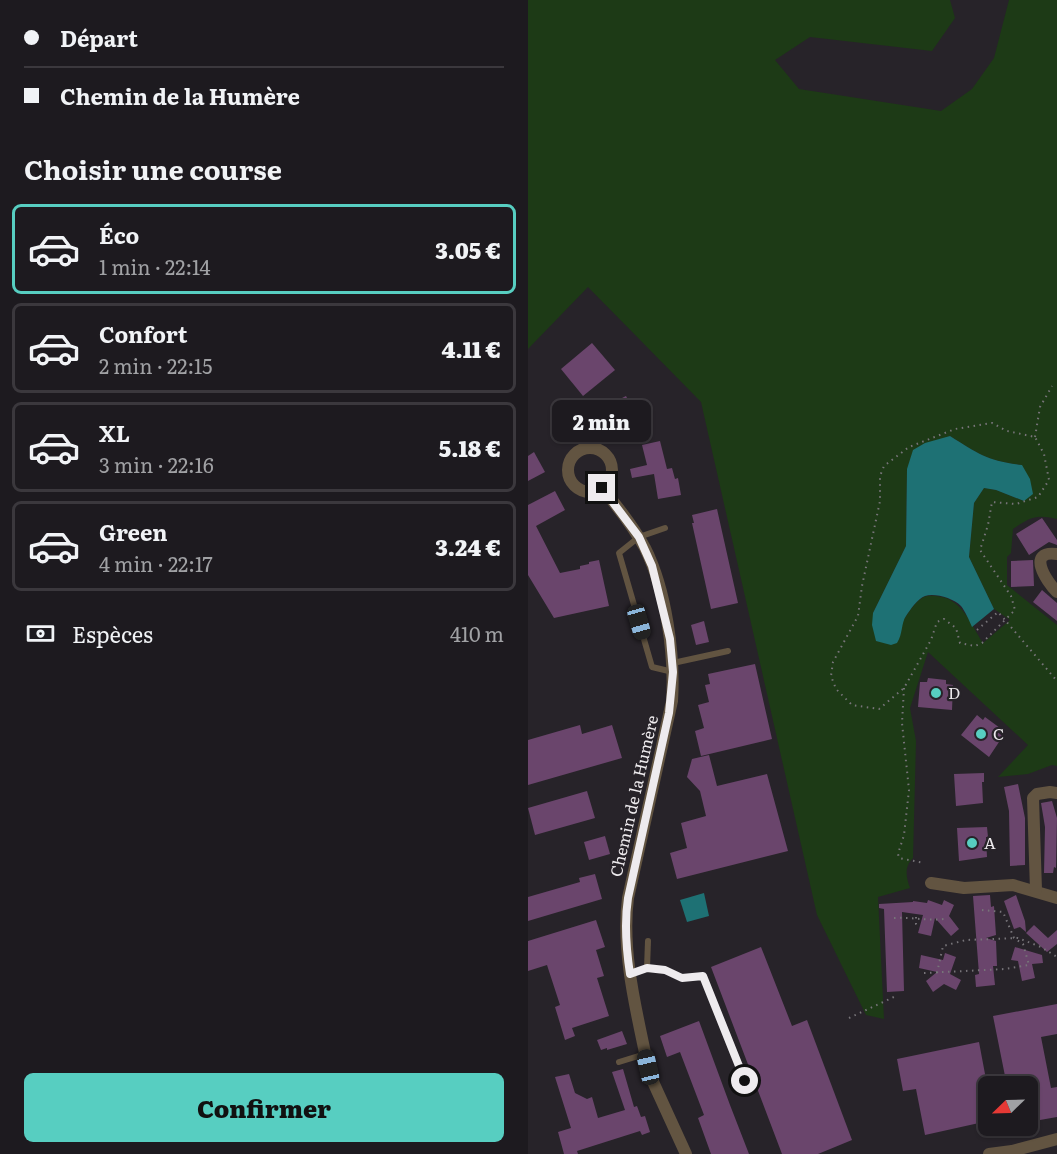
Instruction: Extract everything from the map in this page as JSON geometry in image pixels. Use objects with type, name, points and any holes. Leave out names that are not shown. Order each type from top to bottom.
[{"type":"street","name":"Chemin de la Humère","points":[[602,488],[639,537],[657,580],[670,639],[673,668],[672,701],[625,916],[630,974],[645,1053],[654,1084],[686,1154]]},
{"type":"street","points":[[1057,554],[1048,554],[1043,558],[1041,565],[1044,576],[1057,592]]},
{"type":"street","points":[[1036,890],[1033,798],[1036,794],[1057,793]]},
{"type":"street","points":[[931,883],[964,888],[1013,885],[1057,898]]},
{"type":"street","points":[[988,1154],[1012,1151],[1057,1139]]},
{"type":"lane","points":[[665,528],[639,537],[619,554],[651,667],[673,668],[728,651]]},
{"type":"lane","points":[[647,968],[648,941]]},
{"type":"lane","points":[[630,974],[647,968],[665,970],[682,978],[703,976],[745,1081]]},
{"type":"lane","points":[[619,1062],[645,1053]]},
{"type":"path","points":[[1035,437],[1007,431],[992,423],[955,429],[909,447],[884,466],[880,476],[880,501],[858,616],[833,662],[831,676],[836,689],[852,705],[879,709],[904,688],[937,622],[944,619],[956,628],[960,643],[971,647],[982,643],[1015,610],[1011,596],[980,550],[988,525],[992,501],[1016,504],[1038,497],[1049,480],[1044,454],[1035,437],[1040,407],[1052,386]]},
{"type":"path","points":[[976,630],[998,612],[1057,681]]},
{"type":"path","points":[[904,688],[902,723],[909,790],[904,835],[898,854],[899,858],[924,863]]},
{"type":"path","points":[[924,974],[1005,969],[1029,965],[1023,945],[1014,938],[1004,912],[982,910]]},
{"type":"path","points":[[927,920],[928,915]]},
{"type":"path","points":[[940,920],[942,915]]},
{"type":"path","points":[[916,917],[918,928]]},
{"type":"path","points":[[894,918],[916,917],[946,921]]},
{"type":"path","points":[[937,973],[943,946],[966,940],[1014,938],[1041,947],[1057,957]]},
{"type":"path","points":[[849,1018],[896,996]]},
{"type":"green space","points":[[528,0],[950,0],[955,18],[932,51],[810,37],[775,60],[799,89],[941,111],[972,89],[994,58],[1009,0],[1057,0],[1057,519],[1034,518],[1013,529],[1011,553],[1007,557],[1007,585],[1057,625],[1057,766],[1052,765],[1028,774],[998,777],[1028,745],[928,652],[910,708],[916,741],[913,858],[908,865],[907,872],[910,888],[878,897],[884,1019],[866,1015],[817,915],[701,402],[588,287],[528,349]],"holes":[[[950,436],[991,459],[1022,465],[1024,501],[996,490],[984,488],[974,503],[969,557],[994,609],[1010,620],[983,643],[959,606],[945,598],[936,596],[922,598],[904,619],[873,613],[906,546],[907,469]]]},
{"type":"water","points":[[950,436],[984,456],[1022,465],[1030,479],[1033,494],[1024,501],[996,490],[984,488],[974,503],[969,557],[994,609],[972,627],[958,603],[939,596],[925,596],[906,616],[897,643],[891,645],[876,641],[872,625],[873,613],[906,546],[907,469],[913,450],[925,443]]},
{"type":"water","points":[[704,893],[709,916],[687,922],[680,900]]},
{"type":"building","points":[[592,343],[615,370],[583,396],[561,369]]},
{"type":"building","points":[[626,396],[630,404],[624,408],[632,422],[629,427],[630,432],[617,439],[604,415],[609,411],[606,406]]},
{"type":"building","points":[[660,441],[667,469],[672,468],[675,479],[678,478],[681,495],[658,499],[654,474],[632,478],[630,469],[647,465],[642,445]]},
{"type":"building","points":[[534,452],[545,472],[528,481],[528,456]]},
{"type":"building","points":[[555,491],[565,510],[536,526],[560,573],[580,569],[580,566],[599,560],[609,606],[554,618],[528,575],[528,505]]},
{"type":"building","points":[[717,509],[738,603],[711,609],[692,515]]},
{"type":"building","points":[[1042,518],[1057,540],[1057,545],[1049,542],[1029,555],[1016,534]]},
{"type":"building","points":[[1033,560],[1034,586],[1011,587],[1011,561]]},
{"type":"building","points":[[1042,590],[1057,603],[1057,621],[1033,602]]},
{"type":"building","points":[[704,621],[709,642],[696,645],[691,625]]},
{"type":"building","points":[[755,664],[772,739],[701,756],[695,731],[704,728],[698,705],[709,702],[705,685],[710,684],[708,674]]},
{"type":"building","name":"D","points":[[928,678],[946,680],[946,684],[953,685],[952,710],[918,707],[920,682],[927,682]]},
{"type":"building","name":"C","points":[[977,715],[983,720],[985,717],[1000,728],[997,732],[1003,736],[989,757],[961,735]]},
{"type":"building","points":[[580,725],[582,734],[612,725],[622,758],[528,785],[528,740]]},
{"type":"building","points":[[709,755],[717,786],[767,774],[788,851],[677,879],[670,853],[687,848],[681,823],[706,816],[700,791],[687,777],[692,759]]},
{"type":"building","points":[[984,773],[983,803],[956,806],[954,774]]},
{"type":"building","points":[[1018,784],[1025,818],[1025,865],[1010,866],[1009,811],[1004,787]]},
{"type":"building","points":[[587,791],[595,818],[535,835],[528,808]]},
{"type":"building","points":[[1052,801],[1057,818],[1056,868],[1054,867],[1053,873],[1044,873],[1045,827],[1041,803]]},
{"type":"building","name":"A","points":[[987,827],[987,857],[959,861],[957,828]]},
{"type":"building","points":[[605,836],[610,854],[589,860],[584,842]]},
{"type":"building","points":[[595,874],[602,899],[528,921],[528,897],[580,882],[579,878]]},
{"type":"building","points":[[990,895],[991,907],[994,906],[996,935],[986,938],[996,941],[997,966],[993,966],[995,985],[976,987],[975,975],[979,974],[973,896]]},
{"type":"building","points":[[1016,895],[1025,921],[1026,932],[1020,927],[1014,929],[1004,901]]},
{"type":"building","points":[[928,900],[942,905],[944,900],[954,905],[949,916],[959,929],[951,936],[935,918],[931,936],[918,933],[923,915],[902,912],[904,991],[887,992],[884,909],[879,908],[879,904],[913,901],[927,903]]},
{"type":"building","points":[[596,920],[605,947],[596,950],[604,976],[597,978],[609,1016],[572,1028],[575,1036],[565,1040],[555,1007],[560,1005],[547,965],[528,971],[528,941]]},
{"type":"building","points":[[1034,925],[1048,938],[1057,930],[1057,944],[1047,952],[1026,933]]},
{"type":"building","points":[[761,947],[792,1026],[807,1020],[852,1140],[818,1154],[782,1154],[711,967]]},
{"type":"building","points":[[1015,947],[1042,955],[1043,963],[1032,964],[1035,978],[1022,981],[1018,961],[1011,960]]},
{"type":"building","points":[[945,953],[956,957],[950,974],[961,980],[956,990],[944,984],[933,992],[926,981],[937,972],[919,968],[921,955],[943,960]]},
{"type":"building","points":[[1057,1004],[1057,1034],[1041,1037],[1051,1088],[1057,1087],[1057,1117],[1040,1120],[1038,1076],[1005,1076],[993,1016]]},
{"type":"building","points":[[699,1021],[749,1154],[711,1154],[698,1118],[704,1115],[680,1052],[667,1057],[660,1036]]},
{"type":"building","points":[[622,1031],[627,1044],[601,1050],[597,1040]]},
{"type":"building","points":[[979,1042],[985,1076],[978,1076],[978,1123],[925,1135],[916,1089],[903,1091],[897,1059]]},
{"type":"building","points":[[623,1069],[634,1107],[637,1106],[641,1117],[645,1116],[650,1132],[642,1135],[640,1131],[577,1151],[578,1154],[564,1154],[558,1132],[571,1128],[555,1077],[569,1074],[575,1093],[587,1099],[592,1097],[598,1118],[625,1110],[612,1072]]},
{"type":"place","name":"D","points":[[936,693]]},
{"type":"place","name":"C","points":[[981,734]]},
{"type":"place","name":"A","points":[[972,843]]},
{"type":"route","points":[[602,488],[639,537],[652,566],[670,639],[673,672],[672,701],[625,916],[630,974],[647,968],[665,970],[682,978],[703,976],[745,1081]]}]
